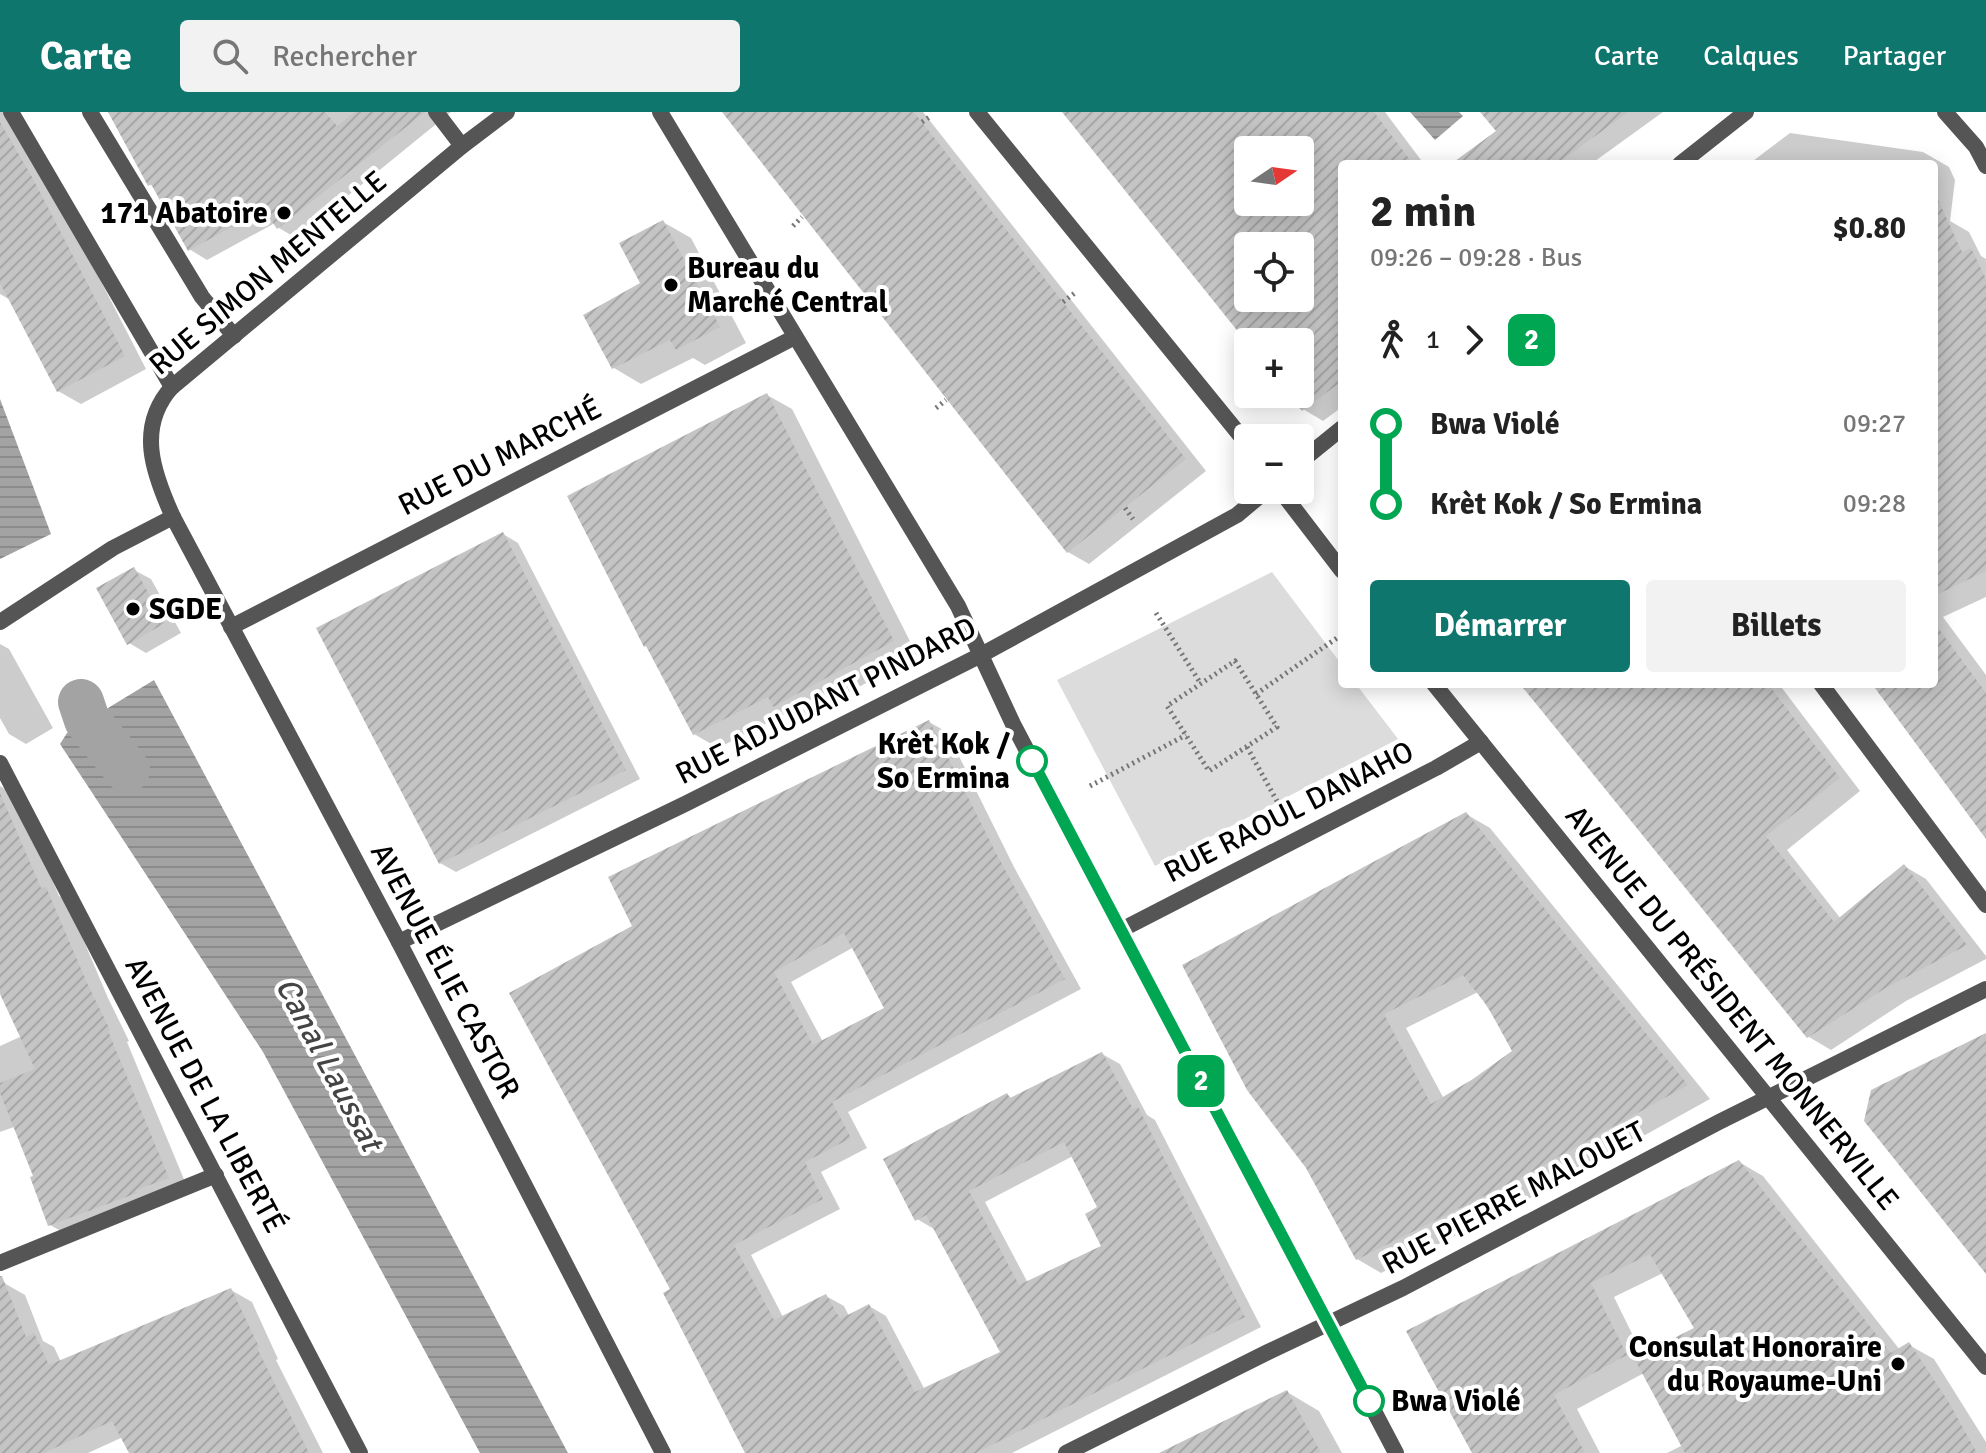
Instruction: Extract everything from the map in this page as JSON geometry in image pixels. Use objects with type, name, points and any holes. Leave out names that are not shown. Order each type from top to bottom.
[{"type":"street","points":[[11,112],[172,387]]},
{"type":"street","points":[[90,112],[202,297],[234,336]]},
{"type":"street","points":[[436,112],[462,146]]},
{"type":"street","name":"RUE SIMON MENTELLE","points":[[173,517],[157,480],[150,436],[159,403],[172,387],[507,112]]},
{"type":"street","points":[[660,112],[958,606],[1013,724],[1396,1453]]},
{"type":"street","points":[[977,112],[1234,428]]},
{"type":"street","points":[[1685,160],[1746,112]]},
{"type":"street","points":[[1945,112],[1976,147],[1986,166]]},
{"type":"street","name":"RUE DU MARCHÉ","points":[[231,627],[795,337]]},
{"type":"street","points":[[1314,451],[1338,431]]},
{"type":"street","name":"RUE ADJUDANT PINDARD","points":[[399,942],[685,804],[981,655],[1237,515],[1250,504]]},
{"type":"street","points":[[1291,504],[1338,566]]},
{"type":"street","points":[[0,622],[113,548],[173,517]]},
{"type":"street","name":"AVENUE ÉLIE CASTOR","points":[[173,517],[399,942],[663,1453]]},
{"type":"street","name":"AVENUE DU PRÉSIDENT MONNERVILLE","points":[[1437,688],[1986,1367]]},
{"type":"street","points":[[1824,688],[1986,905]]},
{"type":"street","name":"RUE RAOUL DANAHO","points":[[1121,930],[1481,742]]},
{"type":"street","name":"AVENUE DE LA LIBERTÉ","points":[[0,763],[360,1453]]},
{"type":"street","name":"RUE PIERRE MALOUET","points":[[1066,1453],[1403,1288],[1767,1098],[1986,989]]},
{"type":"street","points":[[0,1263],[216,1175]]},
{"type":"path","points":[[922,122],[931,116]]},
{"type":"path","points":[[793,226],[802,217]]},
{"type":"path","points":[[1063,302],[1076,292]]},
{"type":"path","points":[[936,408],[946,400]]},
{"type":"path","points":[[1125,508],[1133,519]]},
{"type":"path","points":[[1156,613],[1201,684]]},
{"type":"path","points":[[1256,694],[1337,638]]},
{"type":"path","points":[[1235,661],[1256,694],[1277,727],[1209,771],[1167,706],[1235,661]]},
{"type":"path","points":[[1090,786],[1186,735]]},
{"type":"path","points":[[1247,747],[1283,813]]},
{"type":"shaded area","points":[[1272,572],[1338,660],[1338,688],[1359,688],[1398,739],[1155,866],[1057,680]]},
{"type":"water","points":[[1410,112],[1459,112],[1463,116],[1435,140]]},
{"type":"water","points":[[0,399],[51,534],[0,559]]},
{"type":"water","points":[[154,680],[568,1453],[480,1453],[263,1052],[60,744],[67,733]]},
{"type":"building","points":[[108,112],[325,112],[337,126],[355,112],[425,112],[277,229],[264,209],[188,251]]},
{"type":"building","points":[[722,112],[914,112],[1186,459],[1067,553]]},
{"type":"building","points":[[1062,112],[1374,112],[1410,160],[1338,160],[1338,384],[1314,402],[1314,328],[1235,328]]},
{"type":"building","points":[[1480,112],[1628,112],[1562,160],[1456,160],[1496,131]]},
{"type":"building","points":[[0,122],[125,356],[57,392],[0,283]]},
{"type":"building","points":[[1938,200],[1962,252],[1971,248],[1986,279],[1986,571],[1938,594]]},
{"type":"building","points":[[663,220],[720,327],[676,350],[670,340],[612,369],[583,315],[640,283],[619,243]]},
{"type":"building","points":[[767,393],[894,641],[773,707],[768,697],[693,735],[567,496]]},
{"type":"building","points":[[503,532],[626,770],[439,864],[316,628]]},
{"type":"building","name":"SGDE","points":[[134,567],[165,623],[127,645],[96,588]]},
{"type":"building","points":[[1938,627],[1986,693],[1986,839],[1875,688],[1938,688]]},
{"type":"building","points":[[1523,688],[1771,688],[1840,778],[1766,836],[1834,922],[1904,864],[1967,945],[1884,989],[1807,1038]]},
{"type":"building","points":[[929,720],[997,855],[1065,979],[832,1102],[851,1138],[805,1162],[823,1199],[734,1245],[774,1320],[826,1294],[840,1319],[869,1304],[915,1392],[1000,1352],[926,1215],[915,1221],[883,1159],[1007,1093],[1010,1098],[1102,1052],[1133,1109],[1138,1107],[1245,1317],[976,1453],[745,1453],[663,1293],[670,1289],[509,993],[632,926],[608,877]],"holes":[[[844,933],[884,1008],[813,1045],[774,972]],[[1064,1142],[1097,1207],[1085,1214],[1101,1246],[1019,1285],[969,1191]]]},
{"type":"building","points":[[0,793],[41,888],[46,887],[110,1030],[169,1178],[48,1226],[30,1177],[33,1176],[0,1093],[0,1083],[35,1069],[0,994]]},
{"type":"building","points":[[1466,812],[1688,1085],[1522,1177],[1356,1260],[1306,1168],[1247,1090],[1182,965]],"holes":[[[1463,975],[1488,1007],[1512,1051],[1431,1104],[1384,1014]]]},
{"type":"building","points":[[1986,1033],[1986,1274],[1864,1121],[1871,1090]]},
{"type":"building","points":[[1739,1160],[1891,1353],[1909,1342],[1948,1401],[1977,1453],[1685,1453],[1634,1358],[1694,1328],[1650,1254],[1591,1283],[1627,1355],[1554,1395],[1585,1453],[1472,1453],[1406,1331]]},
{"type":"building","points":[[0,1276],[26,1337],[34,1333],[49,1365],[231,1288],[309,1453],[129,1453],[112,1421],[44,1453],[0,1453]]},
{"type":"building","points":[[1287,1390],[1321,1453],[1159,1453],[1232,1417]]},
{"type":"waterway","name":"Canal Laussat","points":[[81,702],[87,720],[127,770]]},
{"type":"bus line","name":"2","points":[[1032,761],[1369,1401]]},
{"type":"place","name":"171 Abatoire","points":[[284,213]]},
{"type":"place","name":"Bureau du Marché Central","points":[[671,285]]},
{"type":"place","name":"SGDE","points":[[133,609]]},
{"type":"place","name":"Krèt Kok / So Ermina","points":[[1032,761]]},
{"type":"place","name":"Consulat Honoraire du Royaume-Uni","points":[[1898,1364]]},
{"type":"place","name":"Bwa Violé","points":[[1369,1401]]}]
